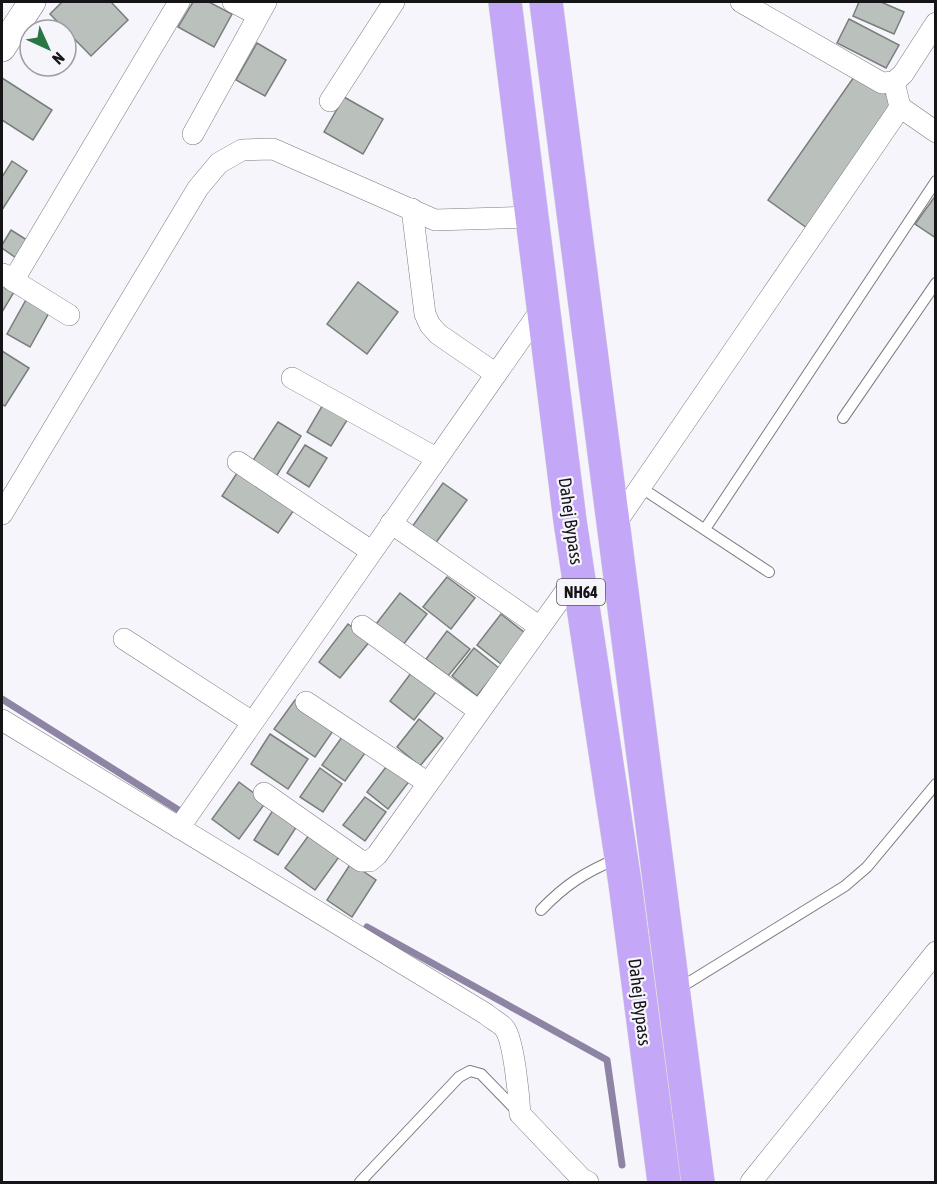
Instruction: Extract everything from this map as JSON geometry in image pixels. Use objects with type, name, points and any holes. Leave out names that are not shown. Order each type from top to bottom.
[{"type":"highway","name":"Dahej Bypass","points":[[505,2],[578,574],[621,857],[664,1182]]},
{"type":"highway","name":"Dahej Bypass","points":[[546,2],[698,1182]]},
{"type":"street","points":[[2,48],[32,2]]},
{"type":"street","points":[[69,315],[8,277],[179,2]]},
{"type":"street","points":[[194,134],[262,8],[233,2]]},
{"type":"street","points":[[330,101],[394,2]]},
{"type":"street","points":[[741,2],[882,82],[894,81],[903,74],[936,23]]},
{"type":"street","points":[[894,81],[900,107],[936,132]]},
{"type":"street","points":[[613,527],[900,107]]},
{"type":"street","points":[[2,514],[198,188],[219,164],[242,150],[273,149],[435,220],[532,217]]},
{"type":"street","points":[[412,209],[425,314],[430,325],[438,334],[496,374]]},
{"type":"street","points":[[179,828],[543,307]]},
{"type":"street","points":[[292,378],[436,458]]},
{"type":"street","points":[[238,462],[371,551]]},
{"type":"street","points":[[391,523],[540,627]]},
{"type":"street","points":[[264,793],[361,861],[370,861],[377,855],[578,574]]},
{"type":"street","points":[[362,626],[479,711]]},
{"type":"street","points":[[124,639],[252,722]]},
{"type":"street","points":[[306,702],[428,783]]},
{"type":"street","points":[[2,720],[486,1014],[505,1029],[510,1042],[520,1114],[582,1179],[588,1182]]},
{"type":"street","points":[[751,1182],[936,951]]},
{"type":"lane","points":[[705,529],[936,180]]},
{"type":"lane","points":[[843,418],[936,282]]},
{"type":"lane","points":[[640,487],[769,572]]},
{"type":"lane","points":[[673,992],[845,885],[867,867],[936,784]]},
{"type":"lane","points":[[541,910],[567,885],[585,873],[621,857]]},
{"type":"lane","points":[[360,1182],[459,1077],[470,1071],[482,1074],[520,1114]]},
{"type":"building","points":[[62,2],[111,2],[128,20],[91,56],[78,43],[78,18],[54,18],[50,14]]},
{"type":"building","points":[[193,2],[209,2],[232,14],[214,47],[178,27]]},
{"type":"building","points":[[859,2],[881,2],[904,12],[894,34],[853,16]]},
{"type":"building","points":[[849,19],[899,45],[886,68],[837,43]]},
{"type":"building","points":[[257,43],[286,60],[265,96],[236,80]]},
{"type":"building","points":[[856,74],[896,101],[807,228],[768,200]]},
{"type":"building","points":[[2,78],[52,110],[33,140],[2,120]]},
{"type":"building","points":[[344,97],[383,119],[363,154],[324,132]]},
{"type":"building","points":[[12,161],[27,171],[2,210],[2,177]]},
{"type":"building","points":[[936,195],[936,238],[915,224]]},
{"type":"building","points":[[11,230],[27,240],[16,258],[2,248]]},
{"type":"building","points":[[358,282],[398,312],[367,354],[327,324]]},
{"type":"building","points":[[2,285],[14,292],[2,312]]},
{"type":"building","points":[[27,298],[50,311],[30,347],[7,334]]},
{"type":"building","points":[[2,351],[29,368],[5,406],[2,404]]},
{"type":"building","points":[[325,401],[349,417],[331,446],[307,432]]},
{"type":"building","points":[[278,422],[301,436],[274,480],[250,465]]},
{"type":"building","points":[[305,445],[327,458],[309,487],[287,473]]},
{"type":"building","points":[[239,470],[296,507],[278,533],[222,496]]},
{"type":"building","points":[[443,483],[467,500],[435,544],[412,527]]},
{"type":"building","points":[[447,577],[475,598],[451,629],[423,607]]},
{"type":"building","points":[[400,593],[427,614],[403,645],[376,624]]},
{"type":"building","points":[[501,614],[525,633],[501,664],[477,645]]},
{"type":"building","points":[[348,624],[370,641],[340,678],[319,662]]},
{"type":"building","points":[[447,631],[470,649],[448,676],[426,659]]},
{"type":"building","points":[[474,648],[499,668],[477,696],[452,676]]},
{"type":"building","points":[[411,673],[436,692],[414,720],[390,701]]},
{"type":"building","points":[[295,700],[335,728],[315,757],[274,729]]},
{"type":"building","points":[[419,719],[443,738],[420,766],[397,747]]},
{"type":"building","points":[[270,734],[308,759],[288,789],[251,764]]},
{"type":"building","points":[[342,737],[365,753],[345,781],[322,765]]},
{"type":"building","points":[[389,763],[411,779],[388,809],[367,792]]},
{"type":"building","points":[[320,768],[342,784],[323,812],[300,797]]},
{"type":"building","points":[[239,782],[266,802],[239,839],[212,819]]},
{"type":"building","points":[[365,797],[386,812],[365,841],[343,825]]},
{"type":"building","points":[[275,807],[299,823],[278,855],[254,840]]},
{"type":"building","points":[[309,835],[339,857],[315,890],[285,868]]},
{"type":"building","points":[[351,863],[376,880],[352,917],[327,900]]},
{"type":"waterway","points":[[2,699],[180,811]]},
{"type":"waterway","points":[[367,927],[607,1060],[622,1165]]}]
